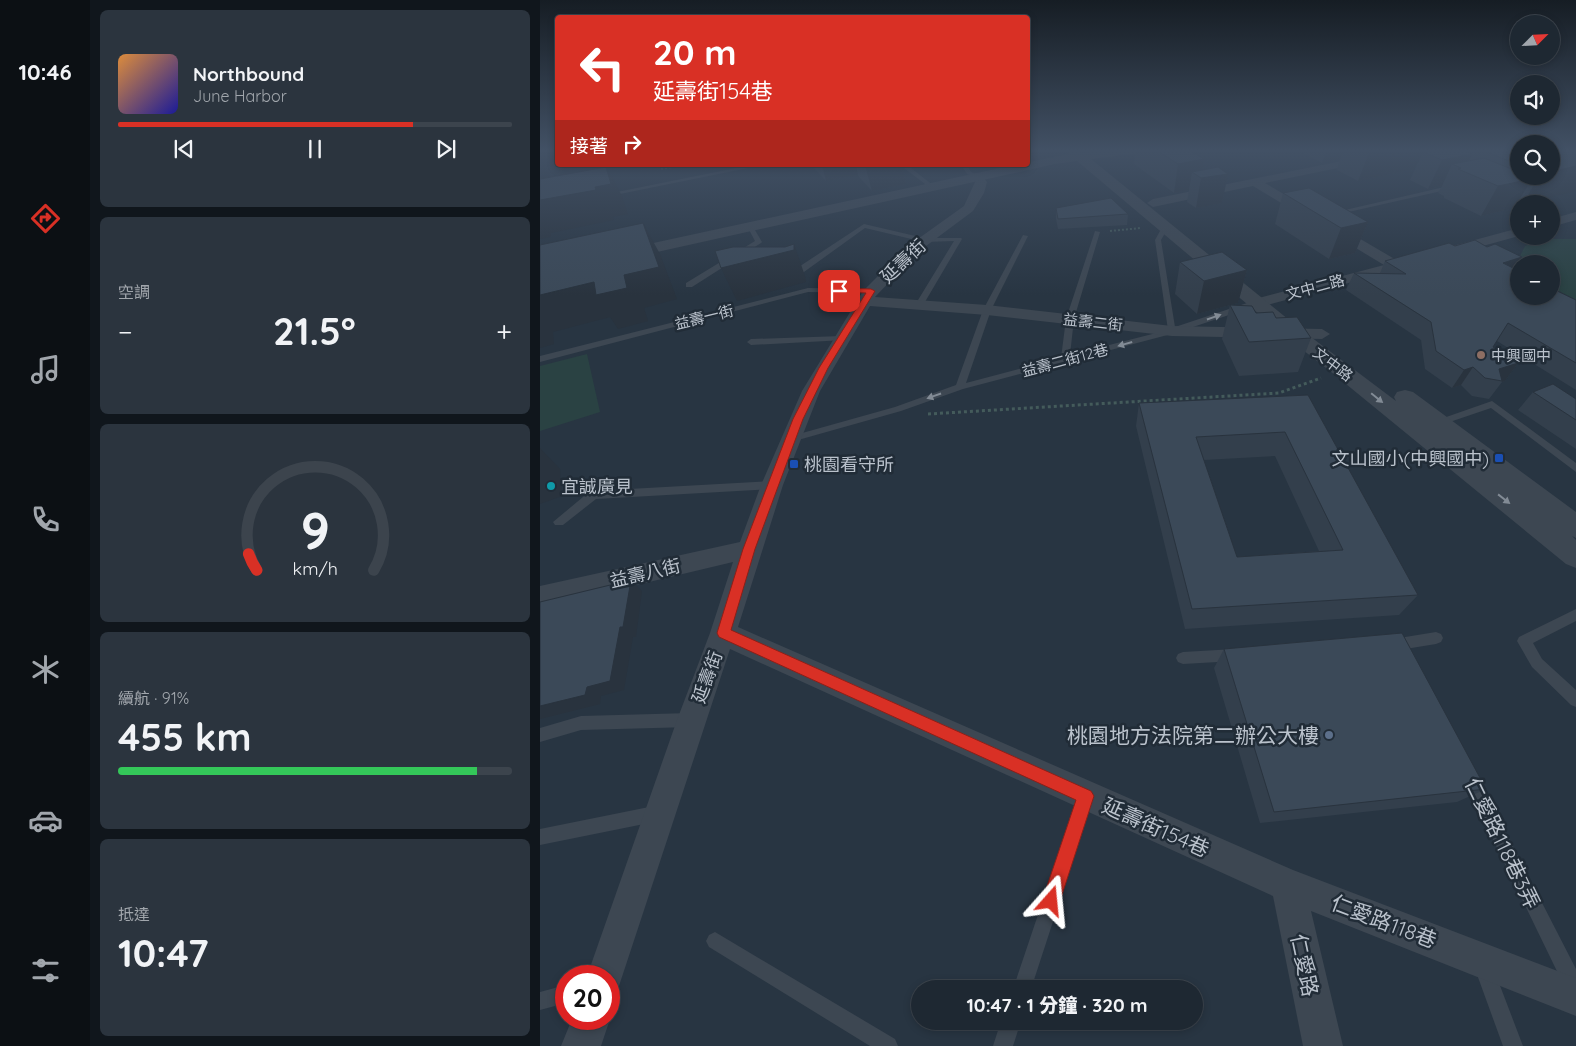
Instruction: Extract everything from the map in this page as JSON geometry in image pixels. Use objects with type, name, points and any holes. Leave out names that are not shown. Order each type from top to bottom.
[{"type":"street","points":[[866,198],[607,255],[750,226],[869,198]]},
{"type":"street","name":"延壽街","points":[[609,965],[691,720],[723,633],[749,549],[772,485],[811,392],[868,296],[924,240],[968,208],[975,198]]},
{"type":"street","name":"文中路","points":[[1132,198],[1164,228],[1265,300],[1322,334],[1576,556]]},
{"type":"street","name":"文中路","points":[[1146,198],[1265,300],[1292,332],[1343,370],[1576,527]]},
{"type":"street","points":[[1153,203],[1178,198]]},
{"type":"street","points":[[1282,198],[1396,266]]},
{"type":"street","points":[[1560,219],[1576,216]]},
{"type":"street","name":"文中二路","points":[[1265,300],[1510,234]]},
{"type":"street","name":"益壽二街","points":[[868,296],[920,305],[987,310],[1172,331],[1322,334]]},
{"type":"street","name":"益壽八街","points":[[540,597],[749,549]]},
{"type":"street","name":"延壽街154巷","points":[[723,633],[1288,885]]},
{"type":"street","name":"仁愛路118巷","points":[[1288,885],[1480,958],[1576,997]]},
{"type":"street","name":"仁愛路","points":[[1288,885],[1323,1046]]},
{"type":"street","points":[[581,1046],[587,1030]]},
{"type":"lane","points":[[1315,217],[1405,198]]},
{"type":"lane","points":[[690,285],[759,242],[750,226]]},
{"type":"lane","points":[[776,276],[794,276],[864,226],[924,240],[958,239],[920,305]]},
{"type":"lane","points":[[1164,228],[1158,240],[1172,331]]},
{"type":"lane","points":[[1065,360],[1070,319],[1097,232]]},
{"type":"lane","points":[[960,387],[987,310],[1025,236]]},
{"type":"lane","name":"益壽一街","points":[[540,359],[808,290],[868,296]]},
{"type":"lane","name":"益壽二街12巷","points":[[791,439],[898,409],[960,387],[1172,331],[1265,300]]},
{"type":"lane","points":[[751,342],[842,338]]},
{"type":"lane","points":[[1428,427],[1492,404],[1576,468]]},
{"type":"lane","points":[[559,522],[593,494],[772,485]]},
{"type":"lane","points":[[1576,614],[1524,641],[1537,663],[1576,700]]},
{"type":"lane","points":[[1375,646],[1404,644],[1436,638]]},
{"type":"lane","points":[[1404,644],[1413,662]]},
{"type":"lane","points":[[1183,658],[1250,654]]},
{"type":"lane","points":[[540,735],[581,723],[691,720]]},
{"type":"lane","name":"仁愛路118巷3弄","points":[[1466,768],[1576,989]]},
{"type":"lane","points":[[1025,980],[1086,796]]},
{"type":"lane","points":[[540,837],[660,812]]},
{"type":"lane","points":[[715,941],[888,1046]]},
{"type":"lane","points":[[1480,958],[1513,1046]]},
{"type":"lane","points":[[540,1001],[555,997]]},
{"type":"lane","points":[[1003,1046],[1008,1030]]},
{"type":"path","points":[[1097,232],[1164,228]]},
{"type":"path","points":[[924,414],[1279,393],[1343,370]]},
{"type":"green space","points":[[1560,239],[1576,239],[1576,300],[1560,292],[1560,255],[1520,255],[1525,246],[1560,245]]},
{"type":"green space","points":[[1510,260],[1510,266],[1502,262]]},
{"type":"green space","points":[[587,354],[600,412],[540,431],[540,366]]},
{"type":"building","points":[[1111,198],[1128,214],[1058,219],[1056,208]]},
{"type":"building","points":[[1291,198],[1326,198],[1368,222],[1341,228]]},
{"type":"building","points":[[643,223],[659,267],[624,275],[627,288],[596,295],[594,282],[540,295],[540,245]]},
{"type":"building","points":[[1475,240],[1487,247],[1495,244],[1518,255],[1510,255],[1510,261],[1503,263],[1510,266],[1510,305],[1560,305],[1560,292],[1576,300],[1576,363],[1508,323],[1493,347],[1518,363],[1499,369],[1502,381],[1485,378],[1473,367],[1464,370],[1436,351],[1431,322],[1354,273],[1406,274],[1385,261],[1449,243],[1455,246]]},
{"type":"building","points":[[794,244],[794,250],[721,268],[715,251],[733,247],[785,247]]},
{"type":"building","points":[[1222,252],[1247,270],[1204,281],[1180,262]]},
{"type":"building","points":[[1230,305],[1252,306],[1256,313],[1273,312],[1276,318],[1297,317],[1311,338],[1249,342]]},
{"type":"building","points":[[1553,384],[1576,399],[1576,420],[1533,392]]},
{"type":"building","points":[[1308,395],[1418,595],[1192,609],[1139,403]],"holes":[[[1285,432],[1343,550],[1237,557],[1196,437]]]},
{"type":"building","points":[[631,580],[623,627],[620,627],[610,681],[587,687],[585,695],[540,706],[540,602]]},
{"type":"building","name":"桃園地方法院第二辦公大樓","points":[[1402,633],[1486,789],[1274,812],[1224,649]]},
{"type":"place","name":"中興國中","points":[[1481,355]]},
{"type":"place","name":"文山國小(中興國中)","points":[[1499,458]]},
{"type":"place","name":"桃園看守所","points":[[794,464]]},
{"type":"place","name":"宜誠廣見","points":[[551,486]]},
{"type":"place","name":"桃園地方法院第二辦公大樓","points":[[1329,735]]},
{"type":"route","points":[[839,291],[871,291],[824,368],[798,419],[749,549],[723,633],[1086,796],[1051,901]]}]
